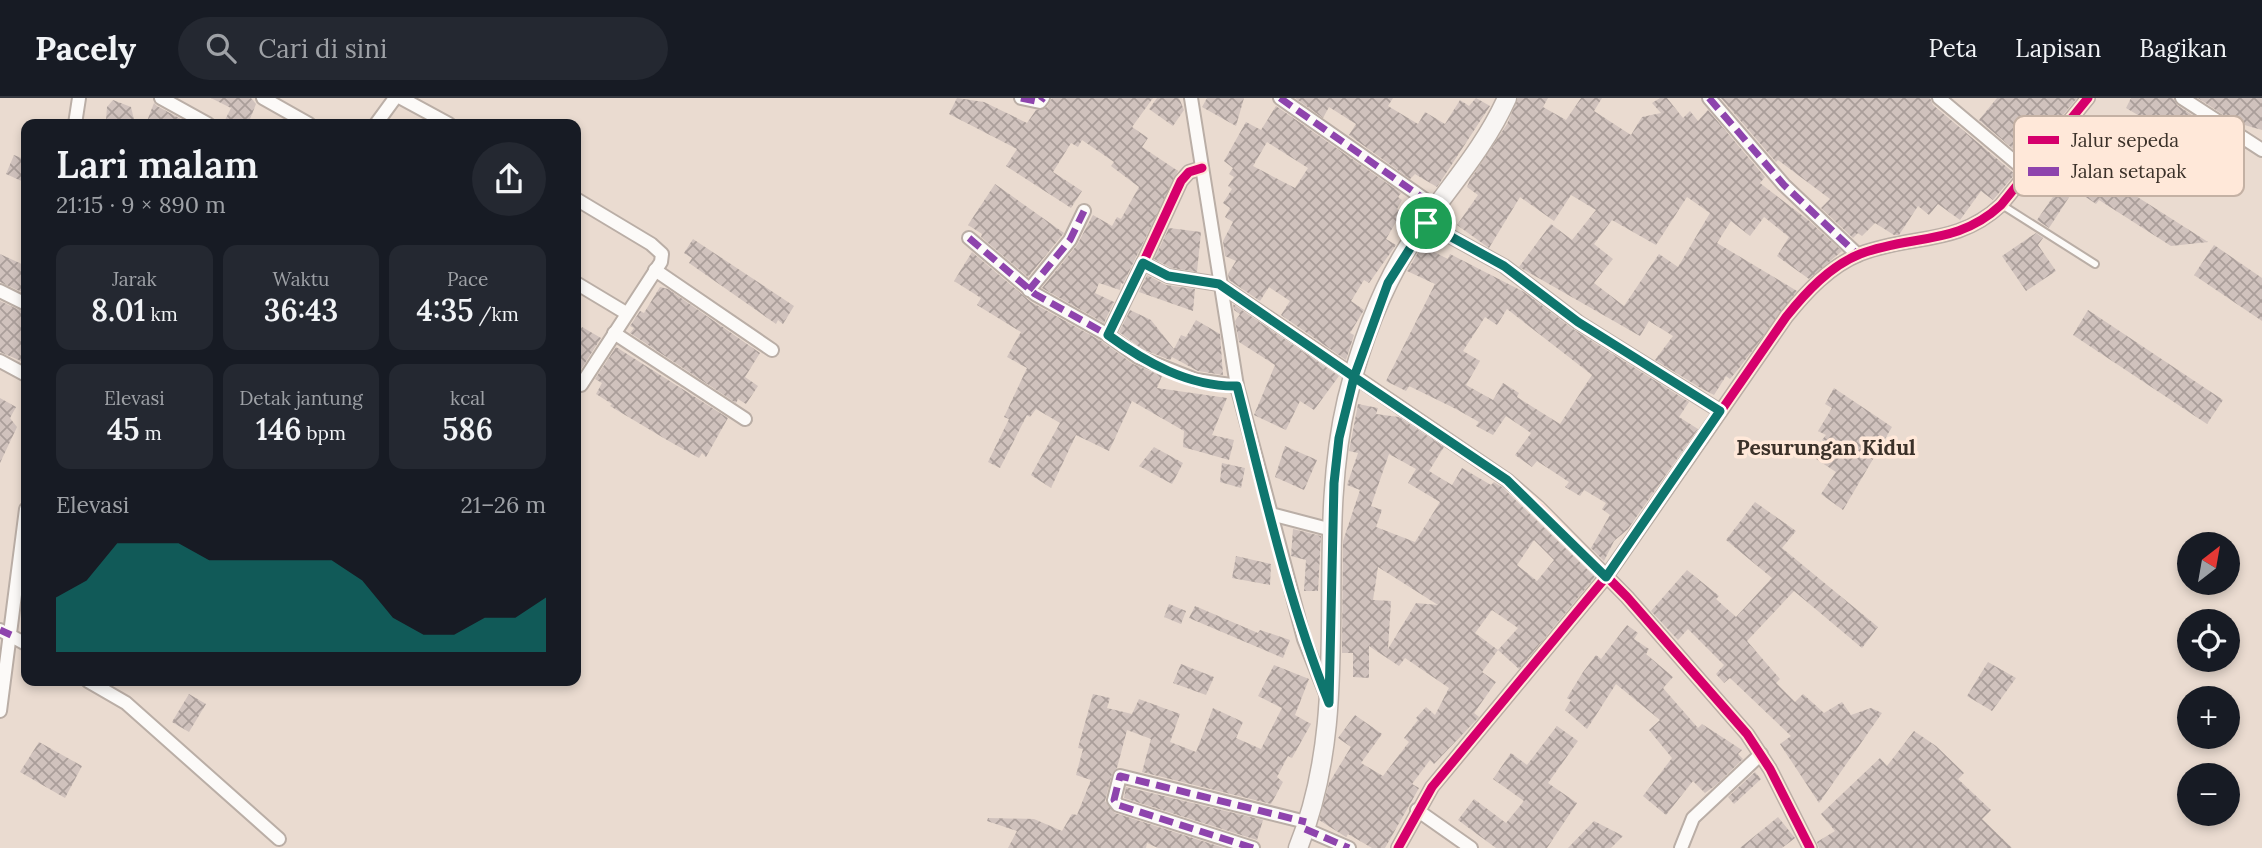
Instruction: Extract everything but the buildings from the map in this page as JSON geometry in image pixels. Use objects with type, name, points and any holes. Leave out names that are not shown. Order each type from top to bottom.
[{"type":"street","points":[[76,119],[79,98]]},
{"type":"street","points":[[160,98],[199,119]]},
{"type":"street","points":[[263,98],[300,119]]},
{"type":"street","points":[[380,119],[395,98]]},
{"type":"street","points":[[401,98],[440,119]]},
{"type":"street","points":[[1021,98],[1032,103],[1040,102],[1043,98]]},
{"type":"street","points":[[1191,98],[1196,169],[1211,283],[1229,386],[1270,514],[1304,639],[1329,703]]},
{"type":"street","points":[[1280,98],[1432,216],[1578,322],[1720,411]]},
{"type":"street","points":[[1297,848],[1296,821],[1322,764],[1329,703],[1332,530],[1339,438],[1354,377],[1388,283],[1492,130],[1507,98]]},
{"type":"street","points":[[1709,98],[1784,186],[1858,255]]},
{"type":"street","points":[[1939,98],[2014,161]]},
{"type":"street","points":[[2073,116],[2088,98]]},
{"type":"street","points":[[2182,98],[2210,116]]},
{"type":"street","points":[[2244,138],[2262,150]]},
{"type":"street","points":[[1108,335],[1181,181],[1196,169]]},
{"type":"street","points":[[1398,848],[1432,787],[1609,580],[1720,411],[1806,292],[1858,255],[1887,246],[1953,234],[1985,219],[2014,188]]},
{"type":"street","points":[[581,202],[651,244],[662,254],[655,270],[581,385]]},
{"type":"street","points":[[1029,290],[1070,240],[1084,211]]},
{"type":"street","points":[[969,238],[1029,290],[1108,335],[1142,360],[1229,386]]},
{"type":"street","points":[[1143,263],[1168,276],[1211,283],[1507,480],[1627,597],[1747,734],[1761,754],[1810,848]]},
{"type":"street","points":[[655,270],[772,350]]},
{"type":"street","points":[[581,286],[626,313]]},
{"type":"street","points":[[0,291],[21,302]]},
{"type":"street","points":[[614,333],[745,419]]},
{"type":"street","points":[[0,361],[21,372]]},
{"type":"street","points":[[1270,514],[1332,530]]},
{"type":"street","points":[[0,711],[5,632],[21,538]]},
{"type":"street","points":[[5,632],[21,642]]},
{"type":"street","points":[[97,686],[126,703],[279,839]]},
{"type":"street","points":[[1681,848],[1693,818],[1761,754]]},
{"type":"street","points":[[1253,848],[1118,805],[1114,800],[1120,776],[1296,821],[1349,848]]},
{"type":"street","points":[[1419,812],[1471,848]]},
{"type":"lane","points":[[2001,205],[2095,264]]},
{"type":"marked path","points":[[1021,98],[1040,102],[1043,98]]},
{"type":"marked path","points":[[1280,98],[1437,208]]},
{"type":"marked path","points":[[1709,98],[1784,185],[1858,255]]},
{"type":"marked path","points":[[1029,290],[1070,240],[1084,211]]},
{"type":"marked path","points":[[1426,223],[1504,266],[1578,322],[1720,411]]},
{"type":"marked path","points":[[969,238],[1035,294],[1108,335],[1138,357],[1196,380],[1237,386]]},
{"type":"marked path","points":[[1108,335],[1143,263]]},
{"type":"marked path","points":[[0,630],[11,635]]},
{"type":"marked path","points":[[1253,848],[1118,805],[1114,800],[1120,776],[1306,822]]},
{"type":"marked path","points":[[1305,829],[1349,848]]},
{"type":"cycle path","points":[[2073,116],[2088,98]]},
{"type":"cycle path","points":[[1202,168],[1189,172],[1181,181],[1143,263],[1168,276],[1219,284],[1507,480],[1539,508],[1627,597],[1747,734],[1770,769],[1810,848]]},
{"type":"cycle path","points":[[1398,848],[1432,787],[1606,577],[1786,317],[1802,298],[1819,281],[1849,259],[1879,248],[1968,227],[2001,205],[2014,189]]},
{"type":"district","name":"Pesurungan Kidul","points":[[1826,448]]},
{"type":"route","points":[[1426,223],[1388,283],[1371,323],[1354,377],[1219,284],[1168,276],[1143,263],[1108,335],[1138,357],[1158,366],[1196,380],[1220,386],[1237,386],[1304,639],[1329,703],[1332,689],[1330,580],[1334,483],[1339,438],[1354,377],[1507,480],[1539,508],[1606,577],[1720,411],[1623,347],[1578,322],[1544,293],[1504,266],[1426,223]]}]
